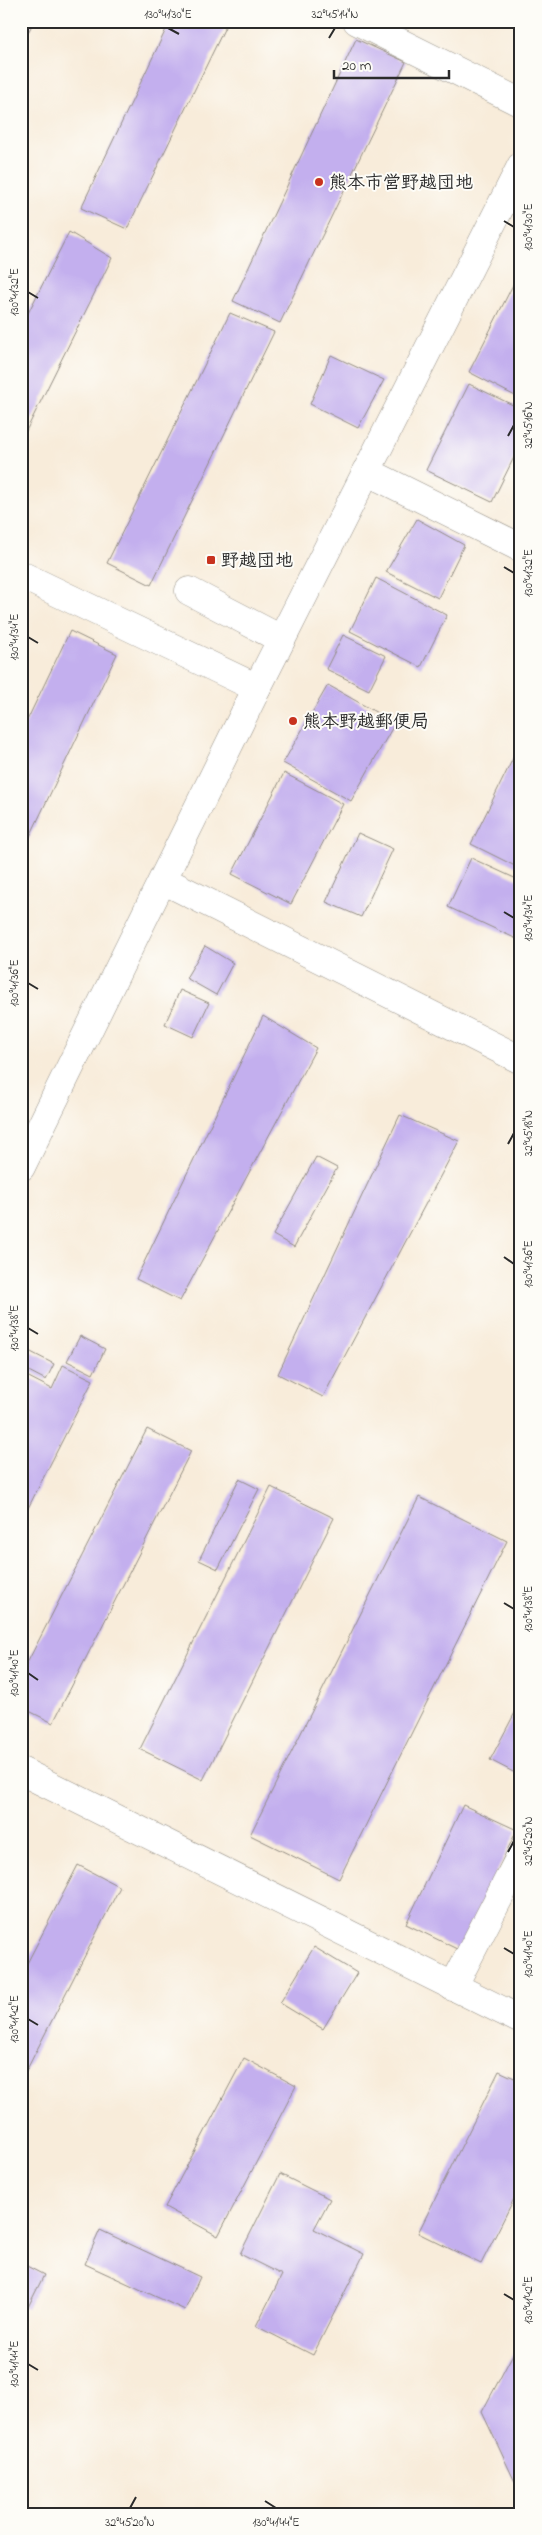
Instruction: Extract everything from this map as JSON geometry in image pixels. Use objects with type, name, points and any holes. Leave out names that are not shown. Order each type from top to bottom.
[{"type":"street","points":[[357,21],[521,103]]},
{"type":"street","points":[[21,1167],[281,639],[521,166]]},
{"type":"street","points":[[366,471],[521,548]]},
{"type":"street","points":[[21,575],[257,688]]},
{"type":"street","points":[[190,592],[281,639]]},
{"type":"street","points":[[163,880],[521,1060]]},
{"type":"street","points":[[21,1771],[521,2020]]},
{"type":"street","points":[[453,1986],[521,1855]]},
{"type":"building","points":[[21,21],[34,21],[21,46]]},
{"type":"building","points":[[170,21],[228,21],[127,229],[81,208]]},
{"type":"building","name":"熊本市営野越団地","points":[[356,39],[406,62],[280,323],[233,301]]},
{"type":"building","points":[[69,232],[112,258],[21,441],[21,327]]},
{"type":"building","points":[[521,269],[521,399],[469,372]]},
{"type":"building","points":[[230,313],[274,332],[151,585],[107,563]]},
{"type":"building","points":[[331,355],[384,380],[358,428],[310,404]]},
{"type":"building","points":[[469,384],[521,409],[521,443],[492,502],[426,470]]},
{"type":"building","points":[[417,519],[464,545],[438,598],[386,572]]},
{"type":"building","points":[[376,578],[447,615],[421,667],[350,631]]},
{"type":"building","points":[[70,631],[117,654],[21,855],[21,733]]},
{"type":"building","points":[[343,635],[386,656],[369,690],[326,669]]},
{"type":"building","points":[[328,685],[395,723],[351,801],[283,763]]},
{"type":"building","points":[[521,742],[521,869],[471,844]]},
{"type":"building","points":[[284,773],[343,804],[291,904],[232,874]]},
{"type":"building","points":[[358,833],[393,849],[361,917],[326,902]]},
{"type":"building","points":[[471,858],[521,881],[521,941],[448,907]]},
{"type":"building","points":[[205,946],[233,963],[216,995],[186,978]]},
{"type":"building","points":[[180,990],[209,1003],[193,1037],[165,1024]]},
{"type":"building","points":[[263,1016],[316,1048],[180,1301],[136,1279]]},
{"type":"building","points":[[400,1115],[459,1141],[323,1397],[278,1374]]},
{"type":"building","points":[[316,1157],[337,1168],[294,1247],[273,1235]]},
{"type":"building","points":[[80,1336],[105,1349],[93,1374],[67,1361]]},
{"type":"building","points":[[25,1349],[54,1364],[46,1380],[21,1367],[21,1357]]},
{"type":"building","points":[[63,1365],[93,1380],[21,1522],[21,1373],[52,1389]]},
{"type":"building","points":[[147,1429],[191,1451],[53,1723],[21,1707],[21,1675]]},
{"type":"building","points":[[239,1479],[259,1489],[218,1569],[199,1560]]},
{"type":"building","points":[[271,1487],[334,1518],[203,1780],[140,1749]]},
{"type":"building","points":[[419,1497],[507,1541],[339,1879],[250,1835]]},
{"type":"building","points":[[519,1705],[521,1705],[521,1776],[490,1760]]},
{"type":"building","points":[[463,1805],[517,1830],[459,1950],[406,1924]]},
{"type":"building","points":[[78,1865],[120,1887],[21,2081],[21,1975]]},
{"type":"building","points":[[314,1947],[357,1973],[323,2029],[280,2003]]},
{"type":"building","points":[[244,2058],[296,2086],[218,2236],[165,2207]]},
{"type":"building","points":[[499,2071],[521,2081],[521,2185],[481,2264],[418,2233]]},
{"type":"building","points":[[280,2174],[330,2199],[314,2229],[364,2254],[313,2355],[256,2326],[282,2275],[240,2254]]},
{"type":"building","points":[[100,2230],[200,2277],[185,2310],[85,2264]]},
{"type":"building","points":[[21,2263],[44,2275],[27,2309],[21,2306]]},
{"type":"building","points":[[521,2339],[521,2479],[517,2486],[482,2412]]},
{"type":"place","name":"熊本市営野越団地","points":[[319,182]]},
{"type":"place","name":"野越団地","points":[[211,560]]},
{"type":"place","name":"熊本野越郵便局","points":[[293,721]]}]
